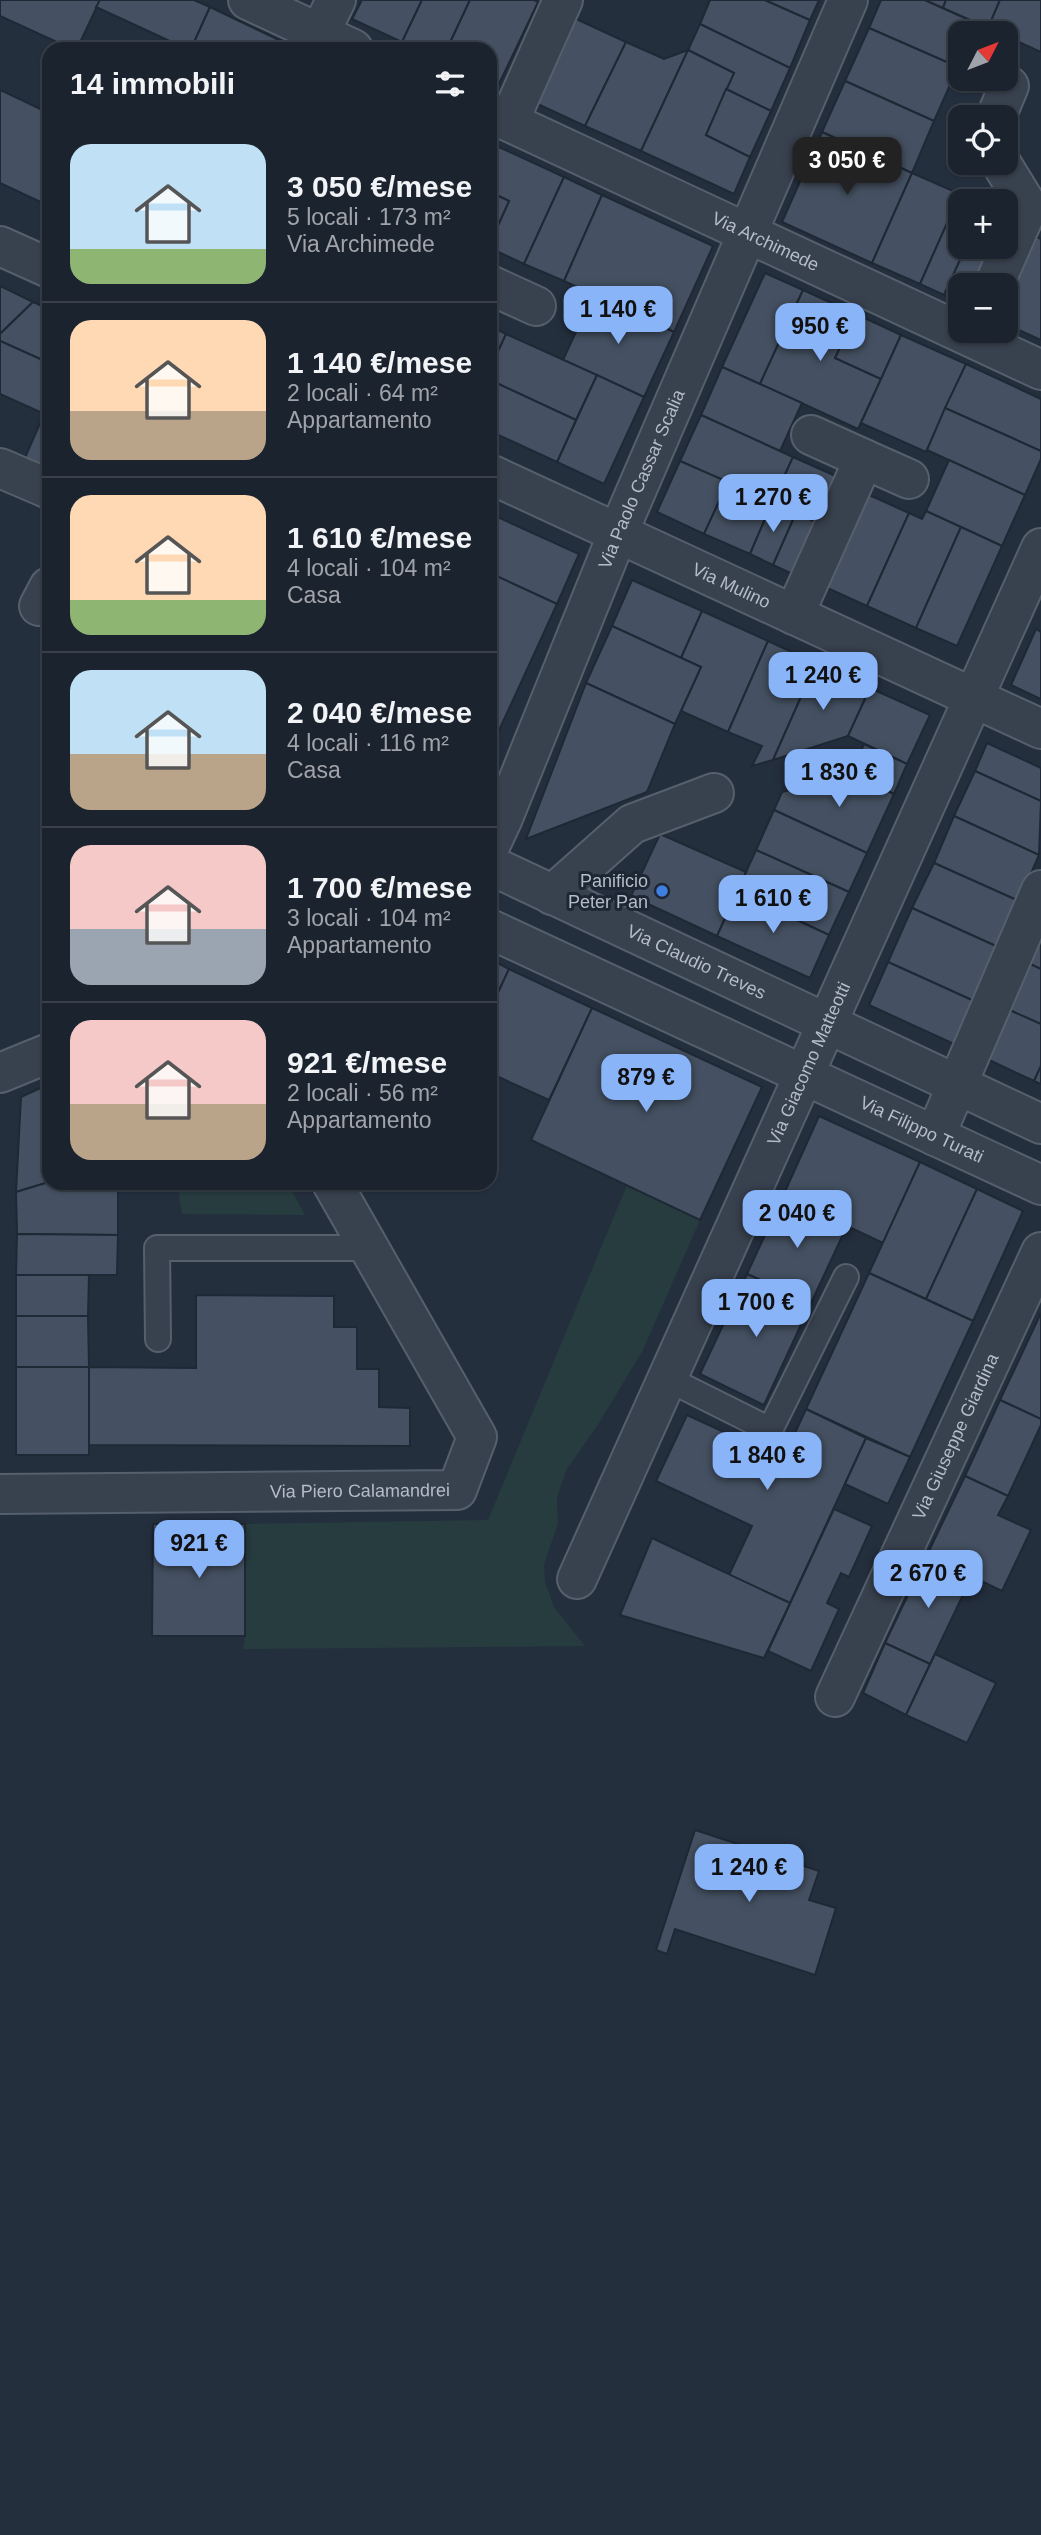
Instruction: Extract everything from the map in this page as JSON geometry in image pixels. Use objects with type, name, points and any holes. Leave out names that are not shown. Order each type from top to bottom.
[{"type":"street","points":[[248,0],[322,27],[343,42]]},
{"type":"street","points":[[499,117],[564,0]]},
{"type":"street","name":"Via Paolo Cassar Scalia","points":[[497,818],[848,0]]},
{"type":"street","name":"Via Archimede","points":[[499,117],[948,323]]},
{"type":"street","points":[[999,273],[1028,207],[1008,175]]},
{"type":"street","points":[[0,246],[42,265]]},
{"type":"street","points":[[497,288],[536,306]]},
{"type":"street","name":"Via Archimede","points":[[989,343],[1041,370]]},
{"type":"street","points":[[811,435],[909,479]]},
{"type":"street","points":[[794,615],[864,459]]},
{"type":"street","points":[[0,468],[42,486]]},
{"type":"street","name":"Via Mulino","points":[[497,477],[1041,729]]},
{"type":"street","name":"Via Giacomo Matteotti","points":[[578,1579],[802,1075],[1041,548]]},
{"type":"street","points":[[552,895],[632,824],[714,793]]},
{"type":"street","name":"Via Claudio Treves","points":[[497,868],[827,1023]]},
{"type":"street","points":[[935,1136],[1041,890]]},
{"type":"street","points":[[497,932],[802,1075]]},
{"type":"street","points":[[827,1023],[1041,1124]]},
{"type":"street","points":[[0,1073],[42,1056]]},
{"type":"street","name":"Via Filippo Turati","points":[[802,1075],[1041,1185]]},
{"type":"street","name":"Via Piero Calamandrei","points":[[0,1494],[457,1490],[477,1437],[336,1190]]},
{"type":"street","name":"Via Giuseppe Giardina","points":[[835,1697],[1041,1252]]},
{"type":"lane","points":[[158,1339],[157,1248],[368,1248]]},
{"type":"lane","points":[[667,1379],[770,1430],[846,1277]]},
{"type":"green space","points":[[627,1185],[700,1220],[643,1350],[599,1423],[567,1469],[557,1497],[558,1524],[544,1564],[545,1582],[554,1607],[585,1646],[243,1649],[245,1524],[488,1520]]},
{"type":"green space","points":[[178,1190],[291,1190],[305,1215],[182,1214]]},
{"type":"building","points":[[0,0],[100,0],[80,42],[57,42],[0,16]]},
{"type":"building","points":[[100,0],[194,0],[210,7],[194,42],[172,42],[96,7]]},
{"type":"building","points":[[362,0],[422,0],[402,42],[352,19]]},
{"type":"building","points":[[422,0],[470,0],[450,42],[402,42]]},
{"type":"building","points":[[470,0],[538,2],[498,86],[497,42],[450,42]]},
{"type":"building","points":[[710,0],[765,0],[810,20],[790,68],[700,24]]},
{"type":"building","points":[[765,0],[819,0],[810,20]]},
{"type":"building","points":[[881,0],[925,0],[971,21],[948,21],[948,63],[869,28]]},
{"type":"building","points":[[925,0],[946,0],[943,8]]},
{"type":"building","points":[[946,0],[1000,0],[991,21],[972,21],[943,8]]},
{"type":"building","points":[[1000,0],[1041,0],[1041,52],[1018,41],[1018,21],[991,21]]},
{"type":"building","points":[[210,7],[283,42],[194,42]]},
{"type":"building","points":[[572,17],[626,42],[585,126],[529,100]]},
{"type":"building","points":[[700,24],[790,68],[771,111],[726,89],[734,73],[688,50]]},
{"type":"building","points":[[869,28],[948,63],[948,90],[934,121],[845,81]]},
{"type":"building","points":[[626,42],[664,59],[688,50],[641,151],[585,126]]},
{"type":"building","points":[[688,50],[734,73],[706,135],[750,157],[734,194],[641,151]]},
{"type":"building","points":[[845,81],[934,121],[912,173],[822,132]]},
{"type":"building","points":[[726,89],[771,111],[750,157],[706,135]]},
{"type":"building","points":[[0,90],[42,110],[42,203],[0,183]]},
{"type":"building","points":[[822,132],[912,173],[872,263],[782,222]]},
{"type":"building","points":[[497,146],[564,177],[524,264],[497,251],[497,228],[509,201],[497,195]]},
{"type":"building","points":[[912,173],[949,189],[948,221],[920,284],[872,263]]},
{"type":"building","points":[[564,177],[602,195],[564,281],[524,264]]},
{"type":"building","points":[[497,195],[509,201],[497,228]]},
{"type":"building","points":[[602,195],[713,246],[674,332],[564,281]]},
{"type":"building","points":[[948,221],[948,259],[960,259],[954,273],[948,273],[948,286],[944,295],[920,284]]},
{"type":"building","points":[[1033,235],[1041,239],[1041,340],[1018,329],[1016,273]]},
{"type":"building","points":[[960,259],[993,259],[986,273],[954,273]]},
{"type":"building","points":[[765,273],[803,290],[760,384],[722,367]]},
{"type":"building","points":[[0,286],[33,302],[0,334]]},
{"type":"building","points":[[803,290],[856,314],[835,358],[881,379],[858,429],[760,384]]},
{"type":"building","points":[[593,295],[674,332],[644,397],[563,360]]},
{"type":"building","points":[[33,302],[42,306],[42,360],[0,341],[0,334]]},
{"type":"building","points":[[856,314],[901,335],[881,379],[835,358]]},
{"type":"building","points":[[497,330],[506,334],[497,354]]},
{"type":"building","points":[[506,334],[597,375],[576,420],[497,383],[497,354]]},
{"type":"building","points":[[901,335],[966,364],[926,452],[861,423]]},
{"type":"building","points":[[0,341],[42,360],[42,413],[0,394]]},
{"type":"building","points":[[966,364],[1041,399],[1041,451],[945,408]]},
{"type":"building","points":[[722,367],[802,403],[780,451],[701,415]]},
{"type":"building","points":[[597,375],[644,397],[604,484],[557,462]]},
{"type":"building","points":[[497,383],[576,420],[557,462],[497,434]]},
{"type":"building","points":[[945,408],[1041,451],[1041,459],[1025,495],[927,450]]},
{"type":"building","points":[[701,415],[793,457],[772,503],[680,461]]},
{"type":"building","points":[[42,419],[42,469],[24,460]]},
{"type":"building","points":[[793,457],[840,478],[820,524],[772,503]]},
{"type":"building","points":[[949,460],[1025,495],[1002,546],[926,511]]},
{"type":"building","points":[[680,461],[728,482],[704,534],[657,512]]},
{"type":"building","points":[[728,482],[772,503],[750,554],[704,534]]},
{"type":"building","points":[[867,494],[909,513],[867,606],[825,587]]},
{"type":"building","points":[[772,503],[796,513],[773,565],[750,554]]},
{"type":"building","points":[[926,511],[961,527],[916,628],[867,606],[909,513],[922,519]]},
{"type":"building","points":[[796,513],[820,524],[797,576],[773,565]]},
{"type":"building","points":[[497,517],[579,554],[557,604],[497,576]]},
{"type":"building","points":[[961,527],[1002,546],[957,646],[916,628]]},
{"type":"building","points":[[497,576],[557,604],[497,735]]},
{"type":"building","points":[[632,580],[702,611],[681,658],[612,626]]},
{"type":"building","points":[[702,611],[768,641],[728,732],[681,711],[701,667],[681,658]]},
{"type":"building","points":[[612,626],[701,667],[675,724],[586,683]]},
{"type":"building","points":[[1036,629],[1041,632],[1041,699],[1011,685]]},
{"type":"building","points":[[768,641],[816,663],[773,760],[752,766],[762,746],[728,732]]},
{"type":"building","points":[[816,663],[870,688],[848,736],[773,760]]},
{"type":"building","points":[[586,683],[675,724],[647,792],[526,839]]},
{"type":"building","points":[[870,688],[930,715],[907,764],[848,736]]},
{"type":"building","points":[[987,743],[1041,768],[1041,801],[975,771]]},
{"type":"building","points":[[864,744],[907,764],[894,794],[851,774]]},
{"type":"building","points":[[975,771],[1041,801],[1039,855],[954,816]]},
{"type":"building","points":[[851,774],[894,794],[867,853],[774,810],[782,792]]},
{"type":"building","points":[[774,810],[867,853],[849,892],[756,850]]},
{"type":"building","points":[[954,816],[1039,855],[1019,901],[934,863]]},
{"type":"building","points":[[660,834],[746,872],[717,936],[631,896]]},
{"type":"building","points":[[756,850],[849,892],[829,935],[737,892]]},
{"type":"building","points":[[934,863],[1019,901],[998,947],[912,908]]},
{"type":"building","points":[[737,892],[829,935],[810,978],[717,936]]},
{"type":"building","points":[[912,908],[998,947],[974,1001],[888,962]]},
{"type":"building","points":[[1041,934],[1041,969],[1028,963]]},
{"type":"building","points":[[888,962],[974,1001],[954,1044],[869,1005]]},
{"type":"building","points":[[497,963],[509,969],[497,995]]},
{"type":"building","points":[[1028,963],[1041,969],[1041,1024],[1007,1009]]},
{"type":"building","points":[[509,969],[592,1008],[549,1100],[497,1076],[497,995]]},
{"type":"building","points":[[592,1008],[762,1087],[700,1220],[531,1140]]},
{"type":"building","points":[[1007,1009],[1041,1024],[1041,1066],[1034,1081],[985,1058]]},
{"type":"building","points":[[1041,1066],[1041,1084],[1034,1081]]},
{"type":"building","points":[[42,1087],[42,1184],[16,1192],[21,1097]]},
{"type":"building","points":[[819,1116],[920,1162],[883,1243],[783,1196]]},
{"type":"building","points":[[920,1162],[977,1189],[926,1299],[869,1273]]},
{"type":"building","points":[[42,1184],[42,1190],[118,1190],[118,1235],[17,1234],[16,1192]]},
{"type":"building","points":[[977,1189],[1023,1211],[973,1321],[926,1299]]},
{"type":"building","points":[[783,1196],[847,1226],[811,1303],[747,1274]]},
{"type":"building","points":[[17,1234],[118,1235],[117,1275],[16,1275]]},
{"type":"building","points":[[869,1273],[973,1321],[910,1457],[806,1409]]},
{"type":"building","points":[[747,1274],[811,1303],[764,1405],[700,1374]]},
{"type":"building","points":[[16,1275],[89,1275],[88,1316],[16,1316]]},
{"type":"building","points":[[196,1295],[334,1296],[334,1327],[357,1327],[357,1369],[379,1369],[379,1407],[410,1408],[410,1446],[88,1445],[89,1367],[196,1368]]},
{"type":"building","points":[[1041,1313],[1041,1419],[1000,1400]]},
{"type":"building","points":[[16,1316],[88,1316],[89,1367],[16,1367]]},
{"type":"building","points":[[16,1367],[89,1367],[89,1455],[16,1455]]},
{"type":"building","points":[[1000,1400],[1041,1419],[1041,1425],[1008,1496],[965,1476]]},
{"type":"building","points":[[806,1409],[866,1438],[790,1603],[729,1575],[752,1526],[656,1481],[687,1415],[783,1459]]},
{"type":"building","points":[[866,1438],[910,1457],[888,1504],[845,1484]]},
{"type":"building","points":[[965,1476],[1008,1496],[998,1515],[1031,1530],[1002,1591],[927,1555]]},
{"type":"building","points":[[834,1509],[872,1526],[849,1577],[841,1573],[827,1603],[839,1609],[811,1671],[768,1651]]},
{"type":"building","points":[[153,1524],[245,1524],[245,1636],[152,1636]]},
{"type":"building","points":[[652,1538],[790,1603],[764,1658],[620,1615]]},
{"type":"building","points":[[927,1555],[972,1576],[930,1664],[885,1643]]},
{"type":"building","points":[[885,1643],[930,1664],[906,1715],[863,1693]]},
{"type":"building","points":[[935,1654],[996,1683],[967,1743],[906,1715]]},
{"type":"building","points":[[695,1830],[819,1871],[809,1900],[836,1908],[815,1975],[675,1929],[667,1954],[656,1950]]},
{"type":"place","name":"Panificio Peter Pan","points":[[662,891]]}]
